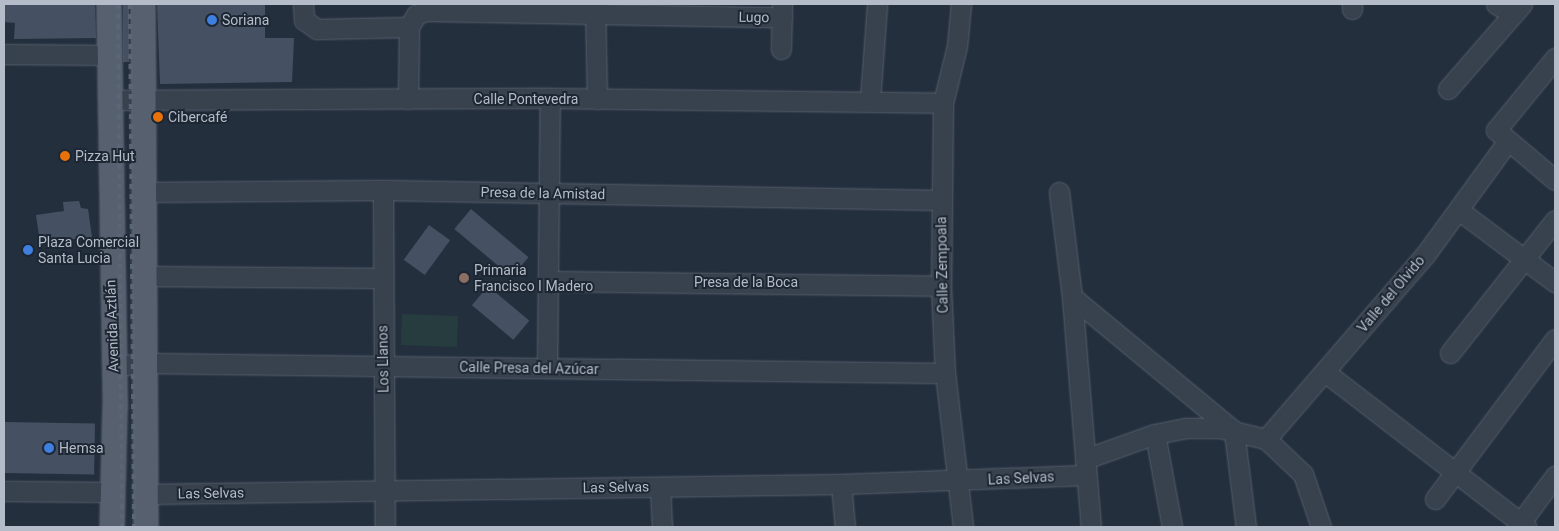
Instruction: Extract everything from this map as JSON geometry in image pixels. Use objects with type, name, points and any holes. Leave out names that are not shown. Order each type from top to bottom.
[{"type":"main road","name":"Avenida Aztlán","points":[[108,4],[113,366],[112,527]]},
{"type":"main road","points":[[144,4],[146,527]]},
{"type":"street","points":[[303,4],[307,24],[317,29],[409,28]]},
{"type":"street","points":[[870,100],[877,4]]},
{"type":"street","name":"Calle Zempoala","points":[[961,4],[957,46],[943,103],[941,286],[945,373],[956,482],[963,527]]},
{"type":"street","points":[[1448,89],[1517,9],[1496,4]]},
{"type":"street","points":[[408,99],[409,28],[416,15],[425,8]]},
{"type":"street","name":"Lugo","points":[[425,8],[782,11]]},
{"type":"street","points":[[596,9],[597,99]]},
{"type":"street","points":[[781,48],[782,11]]},
{"type":"street","points":[[4,54],[109,55]]},
{"type":"street","name":"Valle del Olvido","points":[[1266,439],[1460,211],[1501,136],[1555,58]]},
{"type":"street","points":[[547,368],[551,193],[550,98]]},
{"type":"street","name":"Calle Pontevedra","points":[[109,100],[550,98],[870,100],[943,103]]},
{"type":"street","points":[[1501,136],[1555,180]]},
{"type":"street","name":"Presa de la Amistad","points":[[145,192],[383,190],[941,200]]},
{"type":"street","name":"Los Llanos","points":[[383,190],[382,278],[385,527]]},
{"type":"street","points":[[1059,192],[1072,297],[1091,527]]},
{"type":"street","points":[[1460,211],[1555,282]]},
{"type":"street","points":[[1450,353],[1555,220]]},
{"type":"street","points":[[144,276],[382,278]]},
{"type":"street","name":"Presa de la Boca","points":[[550,281],[941,286]]},
{"type":"street","points":[[1072,297],[1234,431],[1246,527]]},
{"type":"street","points":[[1435,499],[1555,339]]},
{"type":"street","name":"Calle Presa del Azúcar","points":[[113,366],[145,363],[945,373]]},
{"type":"street","points":[[1324,372],[1456,473],[1521,526],[1555,476]]},
{"type":"street","name":"Las Selvas","points":[[146,494],[956,482],[1085,467],[1155,434],[1204,426],[1266,439]]},
{"type":"street","points":[[1155,434],[1172,527]]},
{"type":"street","points":[[1266,439],[1303,474],[1321,527]]},
{"type":"street","points":[[842,484],[845,527]]},
{"type":"street","points":[[660,487],[662,527]]},
{"type":"street","points":[[4,491],[112,492]]},
{"type":"green space","points":[[402,314],[458,316],[457,347],[401,345]]},
{"type":"building","points":[[4,4],[95,4],[96,38],[14,39],[15,23],[4,22]]},
{"type":"building","points":[[123,4],[129,4],[129,62],[123,62]]},
{"type":"building","points":[[157,4],[265,4],[265,38],[294,38],[292,82],[160,84]]},
{"type":"building","points":[[79,201],[81,208],[88,209],[92,237],[40,243],[36,215],[64,211],[63,202]]},
{"type":"building","points":[[471,209],[528,257],[512,277],[454,229]]},
{"type":"building","points":[[429,225],[450,240],[425,275],[404,260]]},
{"type":"building","points":[[488,286],[529,321],[513,340],[472,305]]},
{"type":"building","name":"Hemsa","points":[[4,422],[95,424],[94,475],[4,473]]},
{"type":"railway","points":[[118,4],[122,527]]},
{"type":"railway","points":[[130,4],[134,527]]},
{"type":"place","name":"Soriana","points":[[212,20]]},
{"type":"place","name":"Cibercafé","points":[[158,117]]},
{"type":"place","name":"Pizza Hut","points":[[65,156]]},
{"type":"place","name":"Plaza Comercial Santa Lucia","points":[[28,250]]},
{"type":"place","name":"Primaria Francisco I Madero","points":[[464,278]]},
{"type":"place","name":"Hemsa","points":[[49,448]]}]
